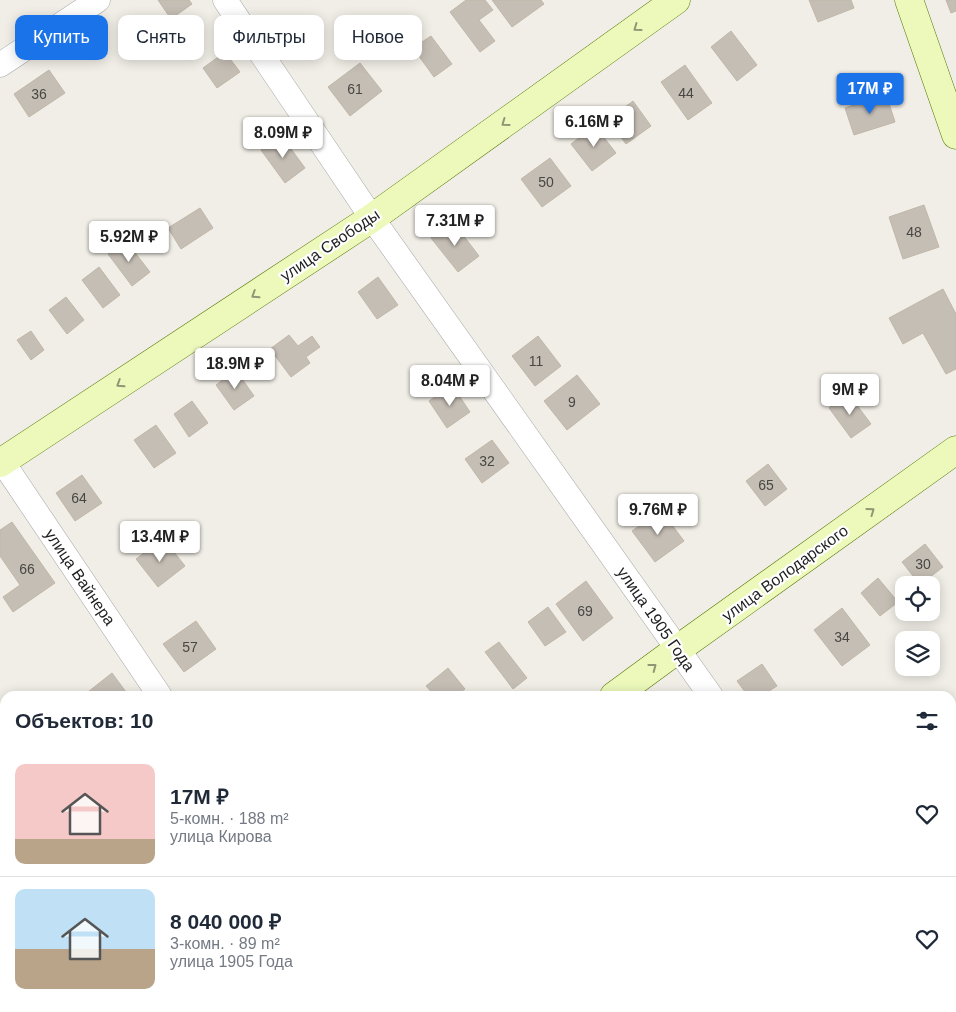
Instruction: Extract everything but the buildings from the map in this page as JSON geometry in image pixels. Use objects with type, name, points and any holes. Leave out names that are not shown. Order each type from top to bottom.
[{"type":"main road","name":"улица Свободы","points":[[1,461],[372,218],[676,0]]},
{"type":"main road","points":[[909,0],[956,135]]},
{"type":"main road","name":"улица Володарского","points":[[621,691],[956,450]]},
{"type":"street","points":[[0,65],[98,0]]},
{"type":"street","name":"улица 1905 Года","points":[[225,0],[372,218],[707,691]]},
{"type":"street","name":"улица Вайнера","points":[[1,461],[157,691]]}]
